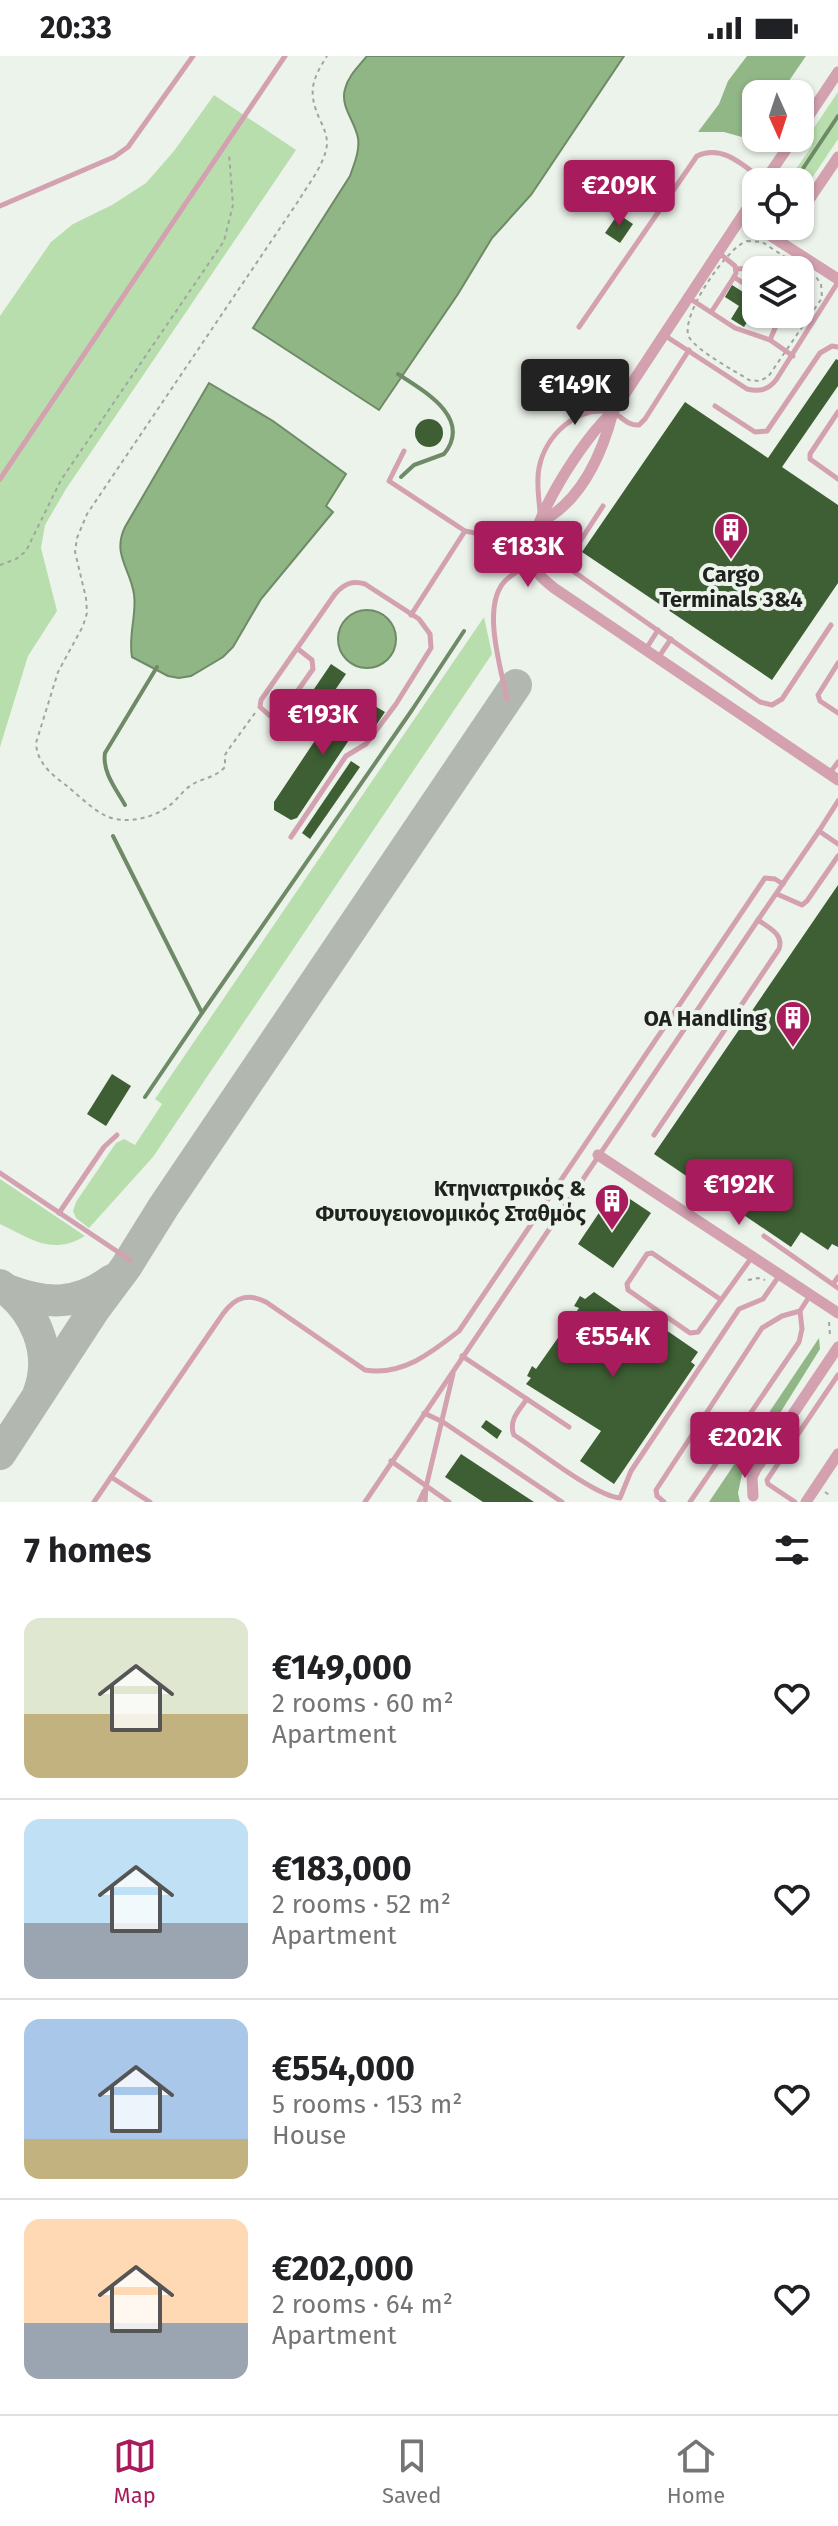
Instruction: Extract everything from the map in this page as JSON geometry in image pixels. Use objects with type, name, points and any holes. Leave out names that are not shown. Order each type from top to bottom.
[{"type":"street","points":[[814,108],[838,72]]},
{"type":"street","points":[[814,192],[838,157]]},
{"type":"street","points":[[742,220],[692,300],[663,335],[613,412],[599,424],[578,453],[549,499],[532,544],[532,563],[546,582],[833,777]]},
{"type":"street","points":[[777,240],[838,281]]},
{"type":"street","points":[[541,522],[565,506],[592,470],[613,412]]},
{"type":"street","points":[[598,1155],[752,1257],[777,1279],[810,1295],[833,1315]]},
{"type":"street","points":[[755,1500],[752,1477],[756,1469],[835,1344]]},
{"type":"street","points":[[806,1502],[838,1454]]},
{"type":"lane","points":[[0,206],[105,161],[128,147],[193,56]]},
{"type":"lane","points":[[0,479],[285,56]]},
{"type":"lane","points":[[579,327],[697,156],[708,151],[725,154],[746,168]]},
{"type":"lane","points":[[722,255],[736,269],[742,270]]},
{"type":"lane","points":[[712,311],[736,269]]},
{"type":"lane","points":[[734,277],[742,282]]},
{"type":"lane","points":[[663,335],[747,389],[756,391],[770,387],[793,356],[838,281]]},
{"type":"lane","points":[[692,300],[735,328],[770,340],[793,356]]},
{"type":"lane","points":[[770,340],[775,328]]},
{"type":"lane","points":[[715,406],[755,432],[767,431],[820,353],[832,346],[838,347]]},
{"type":"lane","points":[[541,522],[538,478],[543,455],[561,429],[575,416],[588,413],[613,412],[629,424],[639,425],[689,350]]},
{"type":"lane","points":[[838,412],[810,454],[810,459],[838,479]]},
{"type":"lane","points":[[404,451],[389,481],[465,531],[532,544]]},
{"type":"lane","points":[[603,506],[568,560],[570,569],[760,702],[772,705],[782,699],[831,625]]},
{"type":"lane","points":[[411,615],[465,531]]},
{"type":"lane","points":[[507,699],[494,627],[495,601],[504,582],[532,563]]},
{"type":"lane","points":[[291,837],[346,756],[366,744],[429,656],[432,641],[419,619],[365,584],[351,582],[339,589],[261,700],[260,707],[270,716],[282,713],[313,669],[312,660],[298,649]]},
{"type":"lane","points":[[645,650],[658,630]]},
{"type":"lane","points":[[658,659],[671,639]]},
{"type":"lane","points":[[838,663],[818,695],[820,701],[838,713]]},
{"type":"lane","points":[[833,777],[838,762]]},
{"type":"lane","points":[[365,1502],[838,801]]},
{"type":"lane","points":[[819,831],[838,844]]},
{"type":"lane","points":[[777,894],[802,905],[838,856]]},
{"type":"lane","points":[[94,1502],[234,1300],[256,1297],[365,1370],[378,1372],[410,1364],[459,1331],[765,878],[783,884]]},
{"type":"lane","points":[[654,1135],[779,949],[778,934],[758,920]]},
{"type":"lane","points":[[59,1213],[104,1147],[117,1135]]},
{"type":"lane","points":[[0,1173],[130,1260]]},
{"type":"lane","points":[[764,1236],[835,1286],[838,1277]]},
{"type":"lane","points":[[720,1299],[652,1253],[647,1254],[627,1284],[628,1290],[690,1333],[698,1332],[752,1257]]},
{"type":"lane","points":[[527,1399],[513,1420],[511,1427],[514,1435],[607,1495],[620,1498],[631,1471],[739,1309],[763,1299],[777,1279]]},
{"type":"lane","points":[[690,1502],[799,1342],[802,1329],[800,1311],[810,1295]]},
{"type":"lane","points":[[664,1502],[657,1496],[656,1490],[762,1328],[782,1316],[800,1311]]},
{"type":"lane","points":[[462,1356],[569,1427]]},
{"type":"lane","points":[[419,1502],[443,1422],[453,1372]]},
{"type":"lane","points":[[795,1502],[768,1484],[767,1480],[838,1375]]},
{"type":"lane","points":[[424,1413],[443,1422],[562,1502]]},
{"type":"lane","points":[[391,1461],[449,1502]]},
{"type":"lane","points":[[111,1477],[150,1502]]},
{"type":"lane","points":[[425,1502],[426,1487]]},
{"type":"path","points":[[260,707],[228,750],[225,767],[220,773],[192,784],[171,805],[148,817],[109,817],[54,777],[36,752],[58,672],[87,613],[75,552],[81,525],[319,166],[327,145],[326,133],[313,104],[312,90],[314,79],[327,56]]},
{"type":"path","points":[[0,565],[26,551],[61,480],[224,241],[233,205],[228,140]]},
{"type":"path","points":[[758,241],[819,280],[823,290],[822,298],[768,377],[759,381],[749,380],[689,338],[688,320],[692,300],[722,255],[738,245],[758,241]]},
{"type":"path","points":[[747,1281],[777,1279]]},
{"type":"path","points":[[833,1315],[835,1344]]},
{"type":"shaded area","points":[[367,56],[624,56],[531,195],[492,238],[379,410],[253,328],[350,176],[358,143],[344,96],[354,71]]},
{"type":"shaded area","points":[[747,56],[806,56],[790,80],[742,80],[742,137],[724,132],[698,132],[719,104],[728,81]]},
{"type":"shaded area","points":[[838,92],[838,139],[814,175],[814,168],[797,168],[808,152],[814,152],[814,128]]},
{"type":"shaded area","points":[[214,95],[296,150],[66,489],[45,525],[41,548],[57,611],[28,656],[0,747],[0,316],[51,242],[73,224],[112,205],[146,183],[174,151]]},
{"type":"shaded area","points":[[209,383],[273,421],[346,474],[326,506],[333,512],[261,599],[233,647],[223,657],[191,676],[179,678],[168,676],[132,657],[134,594],[120,545],[125,527]]},
{"type":"shaded area","points":[[367,610],[388,618],[396,639],[388,660],[367,668],[346,660],[338,639],[346,618]]},
{"type":"shaded area","points":[[484,617],[492,654],[153,1157],[89,1228],[76,1218],[73,1211],[76,1202],[116,1143],[124,1139],[135,1145],[162,1104],[155,1099]]},
{"type":"shaded area","points":[[0,1179],[85,1236],[62,1245],[52,1245],[32,1240],[0,1224]]},
{"type":"shaded area","points":[[819,1338],[820,1349],[742,1474],[738,1493],[740,1502],[709,1502]]},
{"type":"building","points":[[618,214],[633,224],[620,243],[605,233]]},
{"type":"building","points":[[732,285],[742,291],[742,326],[731,319],[739,306],[725,297]]},
{"type":"building","name":"Cargo Terminals 3&4","points":[[836,359],[838,386],[782,467],[838,505],[838,583],[772,680],[582,552],[685,402],[768,458]]},
{"type":"building","points":[[429,419],[439,423],[443,433],[439,443],[429,447],[419,443],[415,433],[419,423]]},
{"type":"building","points":[[331,664],[346,674],[308,730],[293,720]]},
{"type":"building","points":[[342,700],[350,701],[363,710],[363,720],[373,705],[385,712],[373,730],[361,722],[297,818],[291,820],[274,810],[274,802]]},
{"type":"building","points":[[293,726],[300,733],[293,740],[286,733]]},
{"type":"building","points":[[351,761],[360,767],[310,839],[302,833]]},
{"type":"building","name":"OA Handling","points":[[838,885],[838,1247],[832,1244],[828,1250],[801,1232],[791,1247],[654,1154]]},
{"type":"building","points":[[112,1074],[131,1086],[106,1126],[87,1114]]},
{"type":"building","name":"Κτηνιατρικός & Φυτουγειονομικός Σταθμός","points":[[615,1189],[651,1213],[613,1268],[578,1244]]},
{"type":"building","points":[[594,1292],[661,1338],[666,1330],[698,1352],[691,1362],[695,1365],[614,1484],[580,1461],[601,1431],[526,1384],[531,1378],[527,1376],[532,1366],[536,1369],[579,1308],[574,1306],[580,1296],[585,1299]]},
{"type":"building","points":[[486,1420],[502,1431],[497,1439],[481,1427]]},
{"type":"building","points":[[461,1454],[534,1502],[483,1502],[445,1477]]},
{"type":"waterway","points":[[803,168],[838,116]]},
{"type":"waterway","points":[[398,374],[432,397],[449,417],[453,429],[444,454],[414,465],[401,477]]},
{"type":"waterway","points":[[202,1013],[464,631]]},
{"type":"waterway","points":[[125,805],[108,774],[105,753],[157,667]]},
{"type":"waterway","points":[[113,836],[202,1013],[145,1097]]},
{"type":"taxiway","points":[[0,1454],[516,685]]},
{"type":"taxiway","points":[[10,1291],[37,1299],[62,1300],[87,1294],[112,1280]]},
{"type":"taxiway","points":[[0,1285],[23,1306],[38,1332],[44,1361],[39,1392]]},
{"type":"place","name":"Cargo Terminals 3&4","points":[[731,561]]},
{"type":"place","name":"OA Handling","points":[[793,1049]]},
{"type":"place","name":"Κτηνιατρικός & Φυτουγειονομικός Σταθμός","points":[[612,1232]]}]
